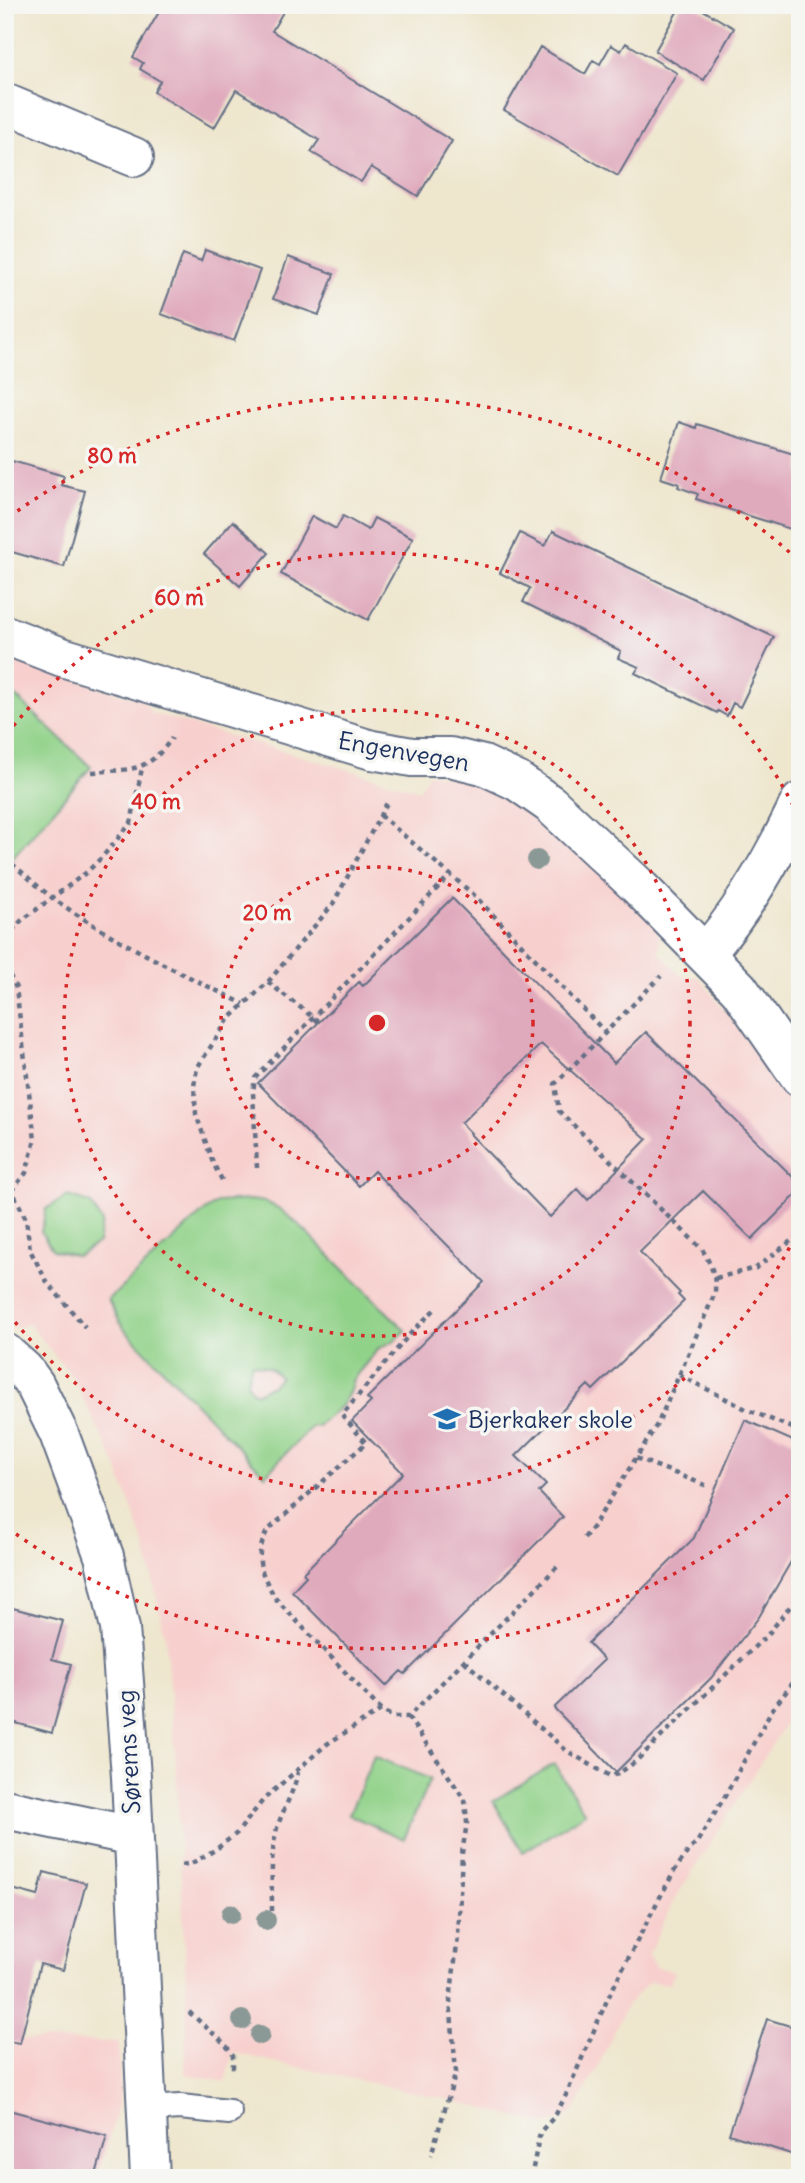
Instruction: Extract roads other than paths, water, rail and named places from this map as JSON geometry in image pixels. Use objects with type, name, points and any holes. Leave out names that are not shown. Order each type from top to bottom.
[{"type":"street","points":[[5,103],[134,157]]},
{"type":"street","name":"Engenvegen","points":[[5,635],[62,657],[372,750],[412,757],[450,757],[499,771],[536,793],[586,835],[699,948],[739,989],[800,1077]]},
{"type":"street","points":[[699,948],[721,936],[742,906],[800,802]]},
{"type":"street","name":"Sørems veg","points":[[5,1353],[24,1370],[35,1385],[59,1434],[104,1556],[120,1628],[130,1764],[150,2178]]},
{"type":"street","points":[[5,1809],[133,1836]]},
{"type":"lane","points":[[147,2109],[180,2107],[229,2112]]},
{"type":"place","name":"Bjerkaker skole","points":[[447,1419]]}]
